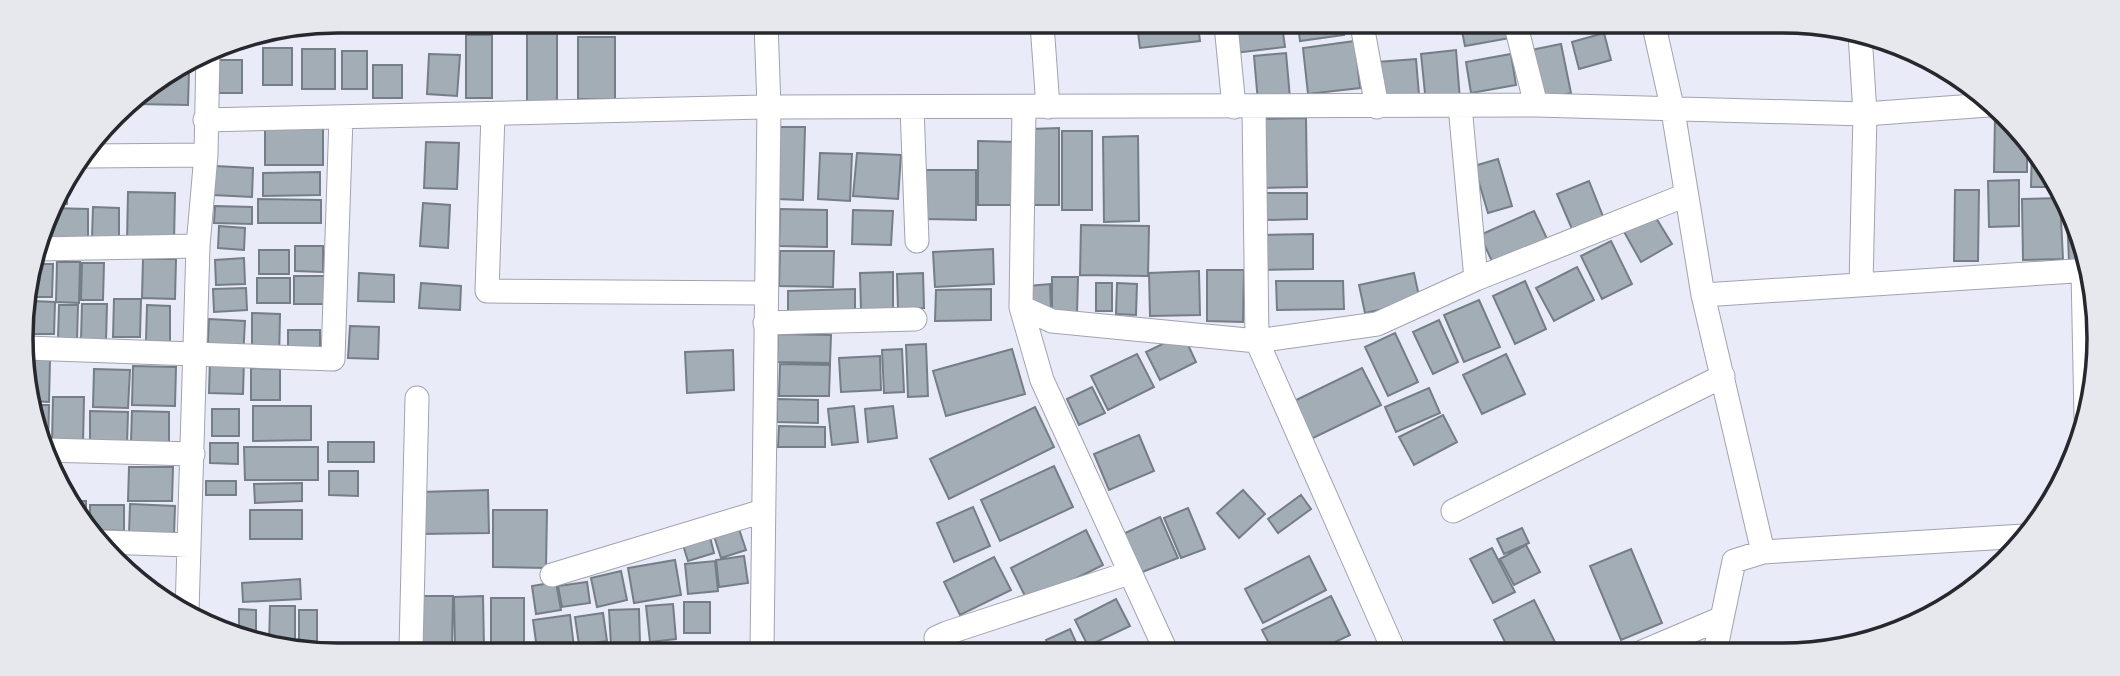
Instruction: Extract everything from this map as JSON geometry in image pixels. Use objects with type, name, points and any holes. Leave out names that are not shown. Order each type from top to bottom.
[{"type":"street","points":[[762,643],[764,293],[769,107],[766,33]]},
{"type":"street","points":[[1043,33],[1048,107]]},
{"type":"street","points":[[1228,33],[1244,107],[1257,341],[1390,643]]},
{"type":"street","points":[[1364,33],[1377,107]]},
{"type":"street","points":[[1518,33],[1536,105]]},
{"type":"street","points":[[1656,33],[1673,111],[1703,295],[1763,552]]},
{"type":"street","points":[[1861,44],[1865,114],[1861,285]]},
{"type":"street","points":[[187,603],[197,353],[198,246],[206,155],[206,64]]},
{"type":"street","points":[[205,120],[769,107],[1536,105],[1673,111],[1865,114],[1979,106]]},
{"type":"street","points":[[1460,106],[1476,279]]},
{"type":"street","points":[[912,107],[916,241]]},
{"type":"street","points":[[1024,108],[1021,307],[1042,380],[1162,643]]},
{"type":"street","points":[[493,114],[487,291],[764,293]]},
{"type":"street","points":[[34,348],[333,359],[341,117]]},
{"type":"street","points":[[93,156],[206,155]]},
{"type":"street","points":[[1021,307],[1052,321],[1257,341],[1377,324],[1476,279],[1686,195]]},
{"type":"street","points":[[47,249],[198,246]]},
{"type":"street","points":[[1703,295],[2079,271]]},
{"type":"street","points":[[765,323],[915,319]]},
{"type":"street","points":[[2086,349],[2087,330]]},
{"type":"street","points":[[1453,511],[1723,376]]},
{"type":"street","points":[[411,643],[416,398]]},
{"type":"street","points":[[54,450],[193,454]]},
{"type":"street","points":[[552,575],[763,511]]},
{"type":"street","points":[[1717,643],[1734,561],[1763,552],[2013,537]]},
{"type":"street","points":[[112,542],[189,545]]},
{"type":"street","points":[[938,643],[936,638],[947,633],[1129,573]]},
{"type":"street","points":[[1663,643],[1722,618]]},
{"type":"building","points":[[527,33],[557,33],[557,108],[527,109]]},
{"type":"building","points":[[1138,33],[1199,33],[1200,41],[1140,48]]},
{"type":"building","points":[[1233,33],[1283,33],[1285,47],[1235,53]]},
{"type":"building","points":[[1299,33],[1344,33],[1344,35],[1300,41]]},
{"type":"building","points":[[1462,33],[1509,33],[1510,38],[1465,46]]},
{"type":"building","points":[[1604,33],[1611,60],[1579,69],[1572,42]]},
{"type":"building","points":[[466,35],[492,35],[492,98],[466,98]]},
{"type":"building","points":[[578,37],[615,37],[615,99],[578,99]]},
{"type":"building","points":[[1355,41],[1360,88],[1308,94],[1303,48]]},
{"type":"building","points":[[1561,44],[1571,93],[1536,101],[1526,51]]},
{"type":"building","points":[[263,48],[292,48],[292,85],[263,85]]},
{"type":"building","points":[[302,49],[335,49],[335,89],[302,89]]},
{"type":"building","points":[[1456,50],[1460,100],[1426,103],[1421,54]]},
{"type":"building","points":[[342,51],[367,51],[367,89],[342,89]]},
{"type":"building","points":[[1286,53],[1290,98],[1258,102],[1254,56]]},
{"type":"building","points":[[429,54],[460,55],[457,96],[427,94]]},
{"type":"building","points":[[1511,54],[1516,85],[1471,93],[1466,62]]},
{"type":"building","points":[[1416,59],[1419,95],[1380,98],[1377,62]]},
{"type":"building","points":[[219,60],[242,60],[242,93],[219,93]]},
{"type":"building","points":[[373,65],[402,65],[402,98],[373,98]]},
{"type":"building","points":[[189,72],[188,105],[143,104]]},
{"type":"building","points":[[1306,118],[1307,187],[1261,188],[1259,119]]},
{"type":"building","points":[[1995,121],[2027,157],[2027,172],[1994,172]]},
{"type":"building","points":[[265,127],[323,127],[323,165],[265,165]]},
{"type":"building","points":[[777,127],[805,127],[803,200],[776,199]]},
{"type":"building","points":[[1059,128],[1059,205],[1030,205],[1030,129]]},
{"type":"building","points":[[1062,131],[1092,131],[1092,210],[1062,210]]},
{"type":"building","points":[[1138,136],[1139,221],[1104,222],[1103,137]]},
{"type":"building","points":[[978,141],[1017,142],[1016,205],[978,205]]},
{"type":"building","points":[[426,142],[459,143],[457,189],[424,188]]},
{"type":"building","points":[[820,153],[852,154],[850,201],[818,199]]},
{"type":"building","points":[[857,153],[901,155],[898,199],[853,196]]},
{"type":"building","points":[[1498,159],[1512,206],[1488,213],[1474,166]]},
{"type":"building","points":[[2032,164],[2047,187],[2031,187]]},
{"type":"building","points":[[215,166],[253,168],[252,197],[213,195]]},
{"type":"building","points":[[926,170],[976,170],[976,220],[925,219]]},
{"type":"building","points":[[320,172],[320,195],[263,196],[263,173]]},
{"type":"building","points":[[2019,180],[2019,226],[1989,227],[1988,181]]},
{"type":"building","points":[[1589,181],[1606,224],[1575,236],[1557,194]]},
{"type":"building","points":[[1955,190],[1979,190],[1978,261],[1954,261]]},
{"type":"building","points":[[128,192],[175,193],[174,242],[127,241]]},
{"type":"building","points":[[1265,193],[1307,193],[1307,219],[1265,220]]},
{"type":"building","points":[[2052,198],[2061,215],[2063,259],[2023,260],[2022,199]]},
{"type":"building","points":[[258,199],[321,200],[321,223],[258,223]]},
{"type":"building","points":[[423,203],[450,205],[448,248],[420,246]]},
{"type":"building","points":[[215,206],[252,207],[252,224],[214,223]]},
{"type":"building","points":[[93,207],[119,208],[119,238],[92,238]]},
{"type":"building","points":[[62,208],[88,209],[88,240],[49,239]]},
{"type":"building","points":[[780,209],[827,210],[827,247],[779,246]]},
{"type":"building","points":[[853,210],[893,211],[891,245],[852,244]]},
{"type":"building","points":[[1534,211],[1549,243],[1495,268],[1480,235]]},
{"type":"building","points":[[1653,213],[1672,244],[1641,262],[1623,230]]},
{"type":"building","points":[[1081,225],[1149,226],[1148,276],[1080,275]]},
{"type":"building","points":[[219,226],[245,228],[244,250],[218,248]]},
{"type":"building","points":[[2068,231],[2077,262],[2069,262]]},
{"type":"building","points":[[1313,234],[1313,269],[1262,270],[1262,235]]},
{"type":"building","points":[[1611,241],[1632,284],[1602,299],[1581,256]]},
{"type":"building","points":[[295,246],[323,246],[323,272],[295,271]]},
{"type":"building","points":[[993,249],[994,284],[935,287],[933,252]]},
{"type":"building","points":[[259,250],[289,250],[289,274],[259,274]]},
{"type":"building","points":[[780,251],[834,251],[833,287],[779,286]]},
{"type":"building","points":[[244,258],[245,284],[216,285],[215,260]]},
{"type":"building","points":[[143,259],[176,259],[175,299],[142,298]]},
{"type":"building","points":[[57,262],[80,262],[79,303],[56,302]]},
{"type":"building","points":[[82,263],[104,263],[103,300],[81,300]]},
{"type":"building","points":[[43,264],[53,264],[52,297],[36,297]]},
{"type":"building","points":[[1577,267],[1594,300],[1554,321],[1536,288]]},
{"type":"building","points":[[1207,270],[1244,270],[1243,322],[1207,321]]},
{"type":"building","points":[[1199,271],[1200,315],[1150,316],[1149,273]]},
{"type":"building","points":[[893,272],[893,310],[861,310],[860,273]]},
{"type":"building","points":[[359,273],[394,275],[394,302],[358,301]]},
{"type":"building","points":[[923,273],[924,308],[898,309],[897,274]]},
{"type":"building","points":[[1414,273],[1420,301],[1365,313],[1359,285]]},
{"type":"building","points":[[294,276],[325,276],[324,304],[294,304]]},
{"type":"building","points":[[1052,277],[1078,277],[1077,313],[1052,313]]},
{"type":"building","points":[[257,278],[290,278],[290,303],[257,303]]},
{"type":"building","points":[[1276,281],[1343,281],[1344,309],[1277,310]]},
{"type":"building","points":[[1525,281],[1546,329],[1515,344],[1493,296]]},
{"type":"building","points":[[421,283],[461,286],[460,310],[419,308]]},
{"type":"building","points":[[1096,283],[1112,283],[1112,311],[1096,311]]},
{"type":"building","points":[[1117,283],[1137,284],[1136,315],[1116,314]]},
{"type":"building","points":[[1050,284],[1051,308],[1029,309],[1028,286]]},
{"type":"building","points":[[246,288],[247,310],[214,312],[213,289]]},
{"type":"building","points":[[855,289],[855,317],[788,319],[788,291]]},
{"type":"building","points":[[991,289],[991,320],[935,321],[936,290]]},
{"type":"building","points":[[114,299],[141,299],[140,337],[113,337]]},
{"type":"building","points":[[1479,300],[1500,347],[1464,362],[1444,315]]},
{"type":"building","points":[[36,301],[55,302],[54,334],[33,334]]},
{"type":"building","points":[[82,304],[107,304],[106,341],[81,340]]},
{"type":"building","points":[[59,305],[78,305],[77,340],[58,339]]},
{"type":"building","points":[[147,305],[170,306],[170,342],[146,341]]},
{"type":"building","points":[[252,313],[280,314],[279,361],[252,361]]},
{"type":"building","points":[[209,319],[245,321],[243,358],[207,357]]},
{"type":"building","points":[[1439,320],[1458,362],[1433,374],[1413,332]]},
{"type":"building","points":[[350,326],[379,327],[378,359],[348,358]]},
{"type":"building","points":[[288,330],[320,330],[320,358],[288,358]]},
{"type":"building","points":[[1395,333],[1418,382],[1388,396],[1365,347]]},
{"type":"building","points":[[778,334],[831,335],[830,363],[777,362]]},
{"type":"building","points":[[1183,334],[1196,362],[1160,380],[1146,352]]},
{"type":"building","points":[[926,344],[928,396],[908,397],[906,345]]},
{"type":"building","points":[[902,349],[904,392],[884,393],[882,350]]},
{"type":"building","points":[[1012,349],[1025,394],[946,416],[933,371]]},
{"type":"building","points":[[733,350],[734,390],[687,393],[685,352]]},
{"type":"building","points":[[1137,354],[1154,387],[1108,410],[1091,376]]},
{"type":"building","points":[[1506,354],[1525,394],[1482,414],[1463,375]]},
{"type":"building","points":[[880,356],[881,390],[841,392],[839,358]]},
{"type":"building","points":[[34,359],[50,360],[49,402],[40,402]]},
{"type":"building","points":[[210,359],[244,360],[243,394],[209,393]]},
{"type":"building","points":[[780,364],[830,365],[829,396],[779,396]]},
{"type":"building","points":[[133,366],[176,367],[175,406],[132,405]]},
{"type":"building","points":[[251,368],[280,369],[280,400],[251,400]]},
{"type":"building","points":[[1362,368],[1381,405],[1307,441],[1288,404]]},
{"type":"building","points":[[94,369],[130,370],[128,408],[93,407]]},
{"type":"building","points":[[1092,387],[1105,413],[1079,425],[1067,399]]},
{"type":"building","points":[[1429,388],[1440,413],[1396,432],[1385,407]]},
{"type":"building","points":[[53,397],[84,397],[83,444],[52,443]]},
{"type":"building","points":[[777,399],[818,400],[818,423],[777,422]]},
{"type":"building","points":[[41,405],[49,405],[48,433]]},
{"type":"building","points":[[253,406],[311,406],[311,440],[253,441]]},
{"type":"building","points":[[854,406],[858,442],[832,445],[828,409]]},
{"type":"building","points":[[893,406],[897,438],[868,442],[865,409]]},
{"type":"building","points":[[1035,407],[1054,447],[949,499],[930,459]]},
{"type":"building","points":[[212,409],[239,409],[239,436],[212,436]]},
{"type":"building","points":[[90,411],[128,412],[127,444],[90,444]]},
{"type":"building","points":[[132,411],[169,412],[169,443],[131,442]]},
{"type":"building","points":[[1443,415],[1457,442],[1414,465],[1399,437]]},
{"type":"building","points":[[779,426],[825,427],[825,447],[778,447]]},
{"type":"building","points":[[1139,435],[1154,471],[1109,490],[1094,454]]},
{"type":"building","points":[[328,442],[374,442],[374,462],[328,462]]},
{"type":"building","points":[[210,443],[238,443],[238,464],[210,463]]},
{"type":"building","points":[[244,447],[318,447],[318,480],[245,480]]},
{"type":"building","points":[[1054,466],[1073,507],[1000,541],[981,500]]},
{"type":"building","points":[[129,467],[173,467],[172,501],[128,501]]},
{"type":"building","points":[[329,471],[358,471],[358,496],[329,495]]},
{"type":"building","points":[[206,481],[236,481],[236,495],[206,495]]},
{"type":"building","points":[[302,483],[302,501],[255,503],[254,484]]},
{"type":"building","points":[[488,490],[489,533],[421,534],[420,492]]},
{"type":"building","points":[[1243,490],[1265,514],[1239,538],[1217,513]]},
{"type":"building","points":[[1301,495],[1311,509],[1278,533],[1268,519]]},
{"type":"building","points":[[130,504],[175,506],[174,535],[129,534]]},
{"type":"building","points":[[90,505],[124,505],[124,531],[101,530],[90,515]]},
{"type":"building","points":[[973,507],[990,546],[954,562],[937,523]]},
{"type":"building","points":[[1188,508],[1205,549],[1181,558],[1164,518]]},
{"type":"building","points":[[250,510],[302,510],[302,539],[250,539]]},
{"type":"building","points":[[493,510],[547,510],[546,568],[493,567]]},
{"type":"building","points":[[1160,517],[1178,558],[1140,573],[1123,534]]},
{"type":"building","points":[[1522,528],[1529,543],[1504,554],[1497,539]]},
{"type":"building","points":[[739,529],[746,550],[721,558],[714,536]]},
{"type":"building","points":[[1086,530],[1103,565],[1028,602],[1011,568]]},
{"type":"building","points":[[709,533],[714,553],[688,561],[682,542]]},
{"type":"building","points":[[1526,545],[1540,572],[1514,585],[1500,559]]},
{"type":"building","points":[[1492,548],[1515,592],[1493,603],[1470,559]]},
{"type":"building","points":[[1631,549],[1662,623],[1621,640],[1590,566]]},
{"type":"building","points":[[744,556],[748,583],[719,587],[716,560]]},
{"type":"building","points":[[1309,556],[1326,590],[1263,623],[1245,589]]},
{"type":"building","points":[[994,557],[1011,590],[960,615],[944,582]]},
{"type":"building","points":[[675,560],[681,595],[634,603],[628,568]]},
{"type":"building","points":[[715,561],[718,591],[688,594],[685,564]]},
{"type":"building","points":[[621,571],[627,600],[597,607],[591,578]]},
{"type":"building","points":[[300,579],[301,599],[243,602],[242,583]]},
{"type":"building","points":[[556,582],[561,610],[536,614],[532,586]]},
{"type":"building","points":[[587,582],[590,603],[562,607],[558,586]]},
{"type":"building","points":[[418,596],[453,596],[452,643],[417,643]]},
{"type":"building","points":[[483,596],[484,643],[455,643],[454,597]]},
{"type":"building","points":[[1331,596],[1350,635],[1333,643],[1269,643],[1262,630]]},
{"type":"building","points":[[491,598],[524,598],[524,643],[491,643]]},
{"type":"building","points":[[1116,599],[1130,626],[1094,643],[1086,643],[1075,620]]},
{"type":"building","points":[[1534,600],[1556,643],[1506,643],[1494,620]]},
{"type":"building","points":[[684,602],[710,602],[710,633],[684,633]]},
{"type":"building","points":[[673,604],[676,639],[650,642],[646,606]]},
{"type":"building","points":[[270,606],[295,606],[295,640],[269,635]]},
{"type":"building","points":[[239,609],[256,610],[256,631],[239,627]]},
{"type":"building","points":[[639,609],[640,643],[611,643],[609,610]]},
{"type":"building","points":[[299,610],[317,610],[317,642],[299,640]]},
{"type":"building","points":[[603,613],[607,641],[579,643],[575,617]]},
{"type":"building","points":[[570,615],[574,643],[536,643],[533,620]]},
{"type":"building","points":[[1070,629],[1076,643],[1047,643],[1046,640]]}]
